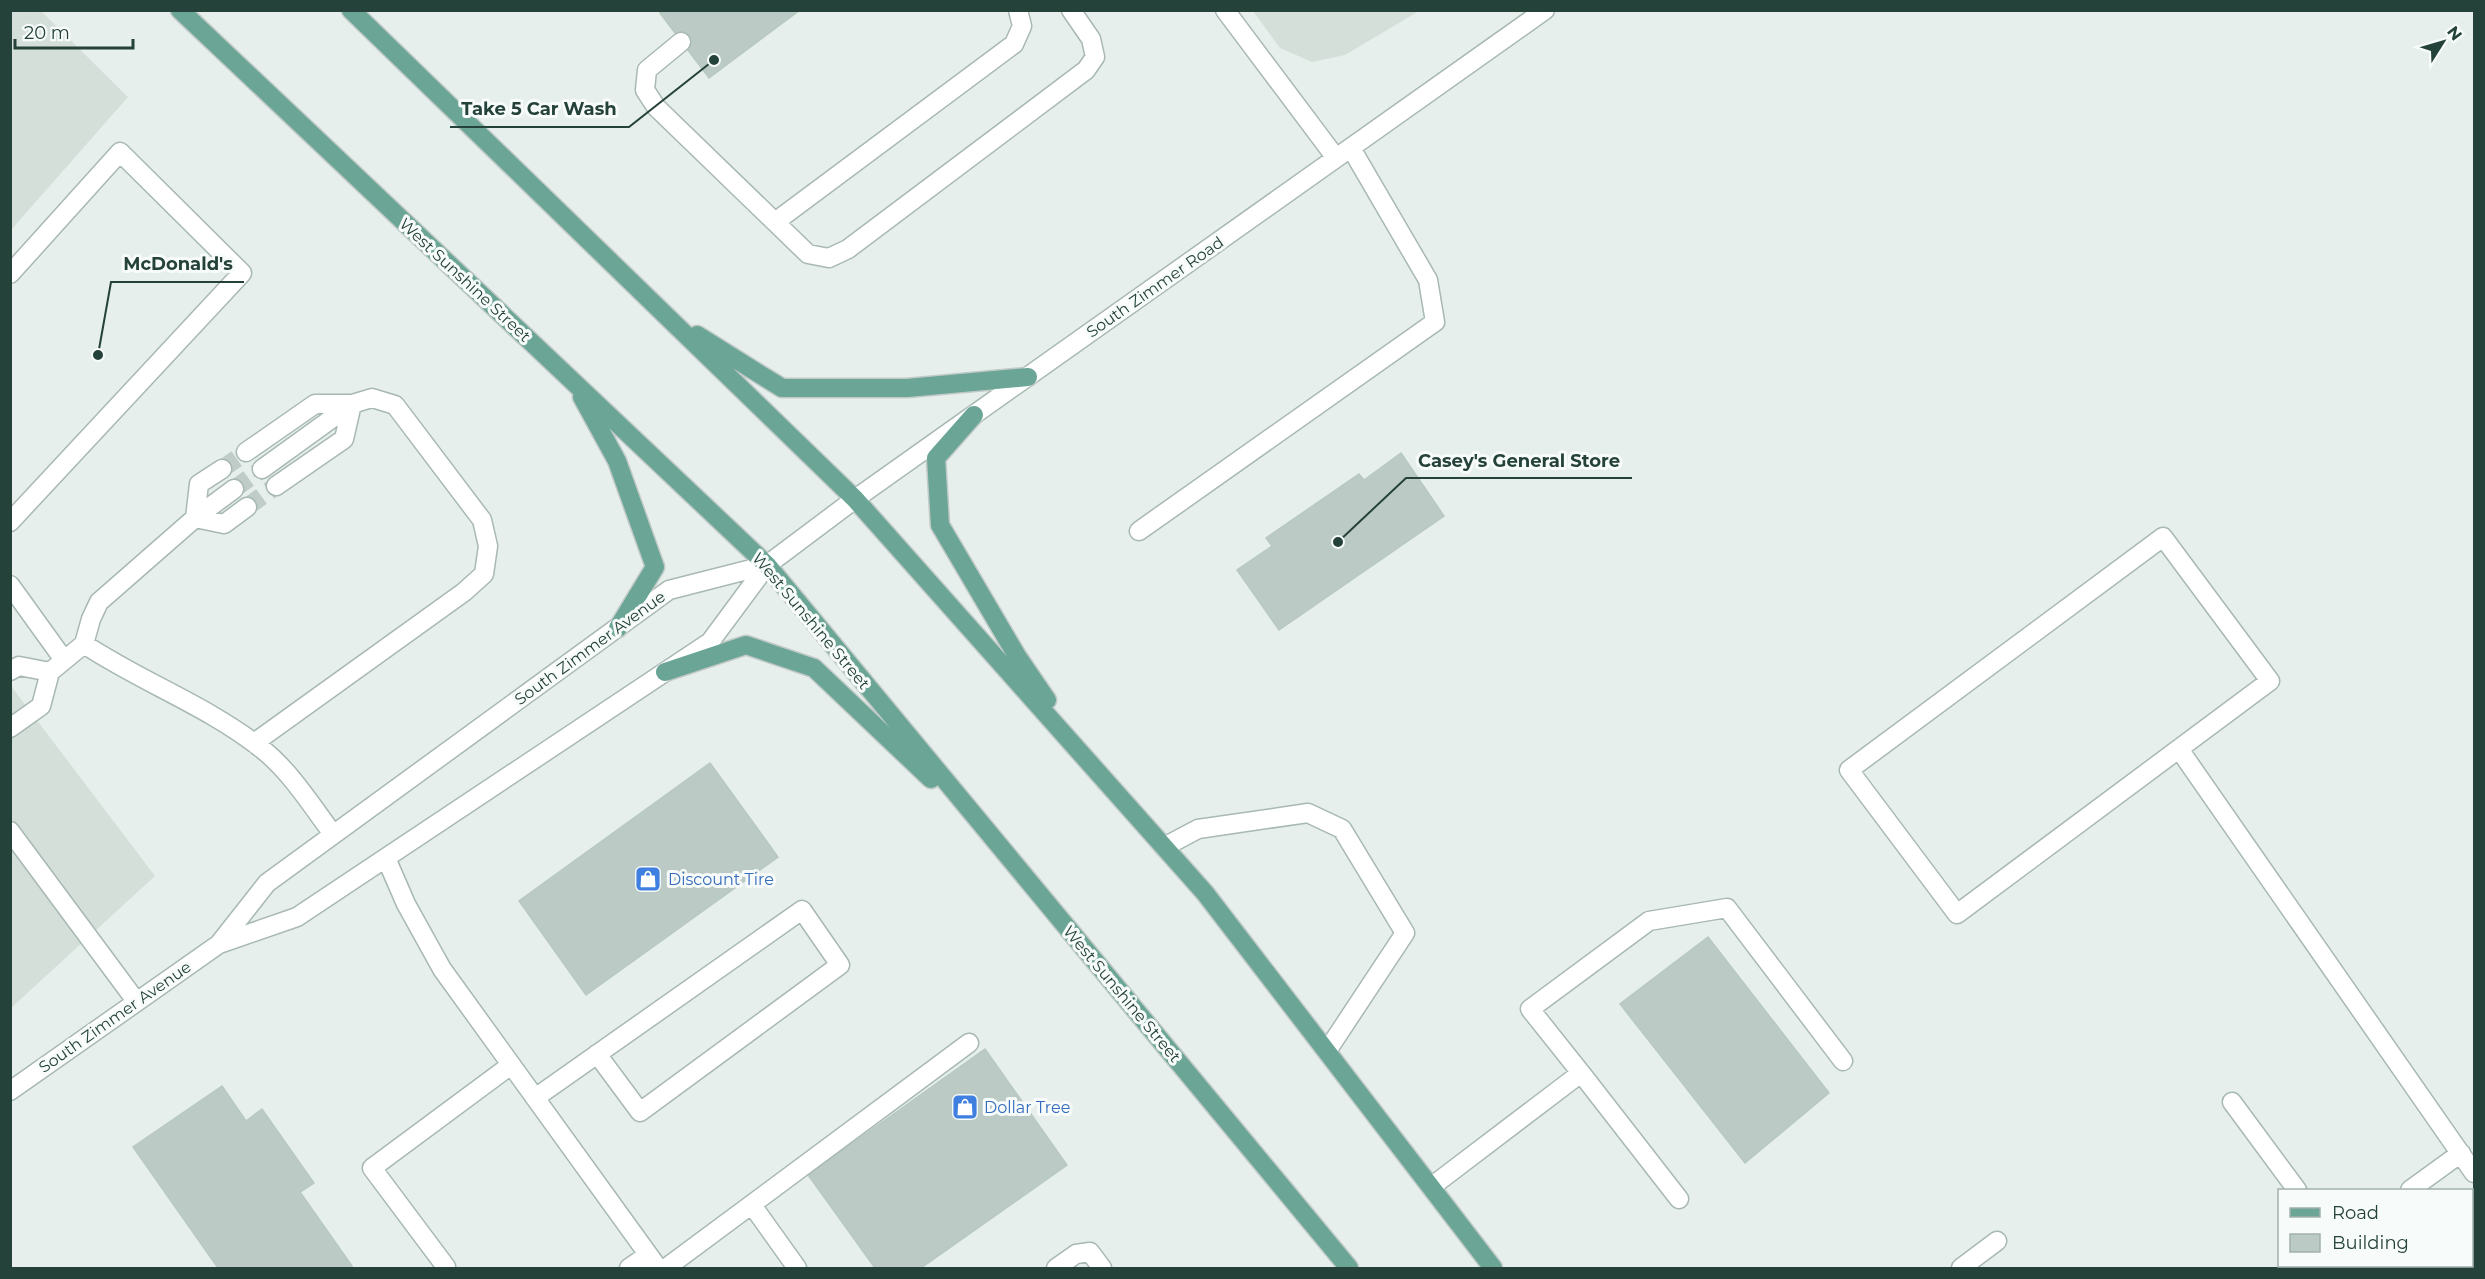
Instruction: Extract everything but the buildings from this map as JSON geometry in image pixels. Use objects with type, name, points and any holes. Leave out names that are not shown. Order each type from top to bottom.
[{"type":"main road","name":"West Sunshine Street","points":[[180,10],[767,565],[1349,1269]]},
{"type":"main road","points":[[351,10],[855,499],[1205,893],[1493,1269]]},
{"type":"main road","points":[[667,317],[782,388],[907,388],[1028,377]]},
{"type":"main road","points":[[574,382],[617,462],[655,567],[618,628]]},
{"type":"main road","points":[[974,415],[936,458],[940,525],[1017,656],[1090,763]]},
{"type":"main road","points":[[664,672],[746,645],[814,668],[993,838]]},
{"type":"street","points":[[775,222],[1014,44],[1022,26],[1018,10]]},
{"type":"street","points":[[681,42],[647,70],[645,90],[656,107],[808,254],[829,258],[848,249],[1086,70],[1095,57],[1091,39],[1071,10]]},
{"type":"street","points":[[1139,531],[1435,322],[1428,280],[1344,153],[1225,10]]},
{"type":"street","name":"South Zimmer Road","points":[[767,565],[855,499],[1545,10]]},
{"type":"street","points":[[10,274],[120,152],[242,273],[10,522]]},
{"type":"street","points":[[246,452],[315,404],[352,404],[372,398],[395,405],[482,520],[488,546],[484,574],[464,592],[254,743]]},
{"type":"street","points":[[262,469],[352,404]]},
{"type":"street","points":[[276,486],[344,439],[352,404]]},
{"type":"street","points":[[195,518],[199,484],[222,469]]},
{"type":"street","points":[[10,728],[41,706],[50,672],[84,644],[91,619],[99,602],[195,518],[234,489]]},
{"type":"street","points":[[195,518],[224,525],[247,507]]},
{"type":"street","points":[[2163,537],[2270,681],[2179,749],[1957,914],[1849,770],[2163,537]]},
{"type":"street","name":"South Zimmer Avenue","points":[[219,944],[267,883],[669,590],[767,565]]},
{"type":"street","name":"South Zimmer Avenue","points":[[10,1091],[219,944],[297,917],[710,642],[767,565]]},
{"type":"street","points":[[10,585],[64,660]]},
{"type":"street","points":[[84,644],[153,682],[254,743],[285,771],[333,834]]},
{"type":"street","points":[[10,671],[19,666],[50,672]]},
{"type":"street","points":[[2179,749],[2475,1173]]},
{"type":"street","points":[[1164,846],[1198,829],[1308,813],[1342,829],[1405,933],[1327,1051]]},
{"type":"street","points":[[10,831],[136,1001]]},
{"type":"street","points":[[386,858],[406,904],[442,969],[653,1262],[629,1269]]},
{"type":"street","points":[[1679,1199],[1530,1009],[1649,921],[1727,909],[1843,1061]]},
{"type":"street","points":[[535,1098],[597,1054],[802,910],[840,964],[640,1112],[597,1054]]},
{"type":"street","points":[[666,1269],[969,1044]]},
{"type":"street","points":[[444,1269],[446,1267],[372,1168],[511,1065]]},
{"type":"street","points":[[1431,1187],[1581,1073]]},
{"type":"street","points":[[2232,1102],[2296,1189]]},
{"type":"street","points":[[2413,1189],[2461,1153]]},
{"type":"street","points":[[752,1205],[797,1269]]},
{"type":"street","points":[[1961,1269],[1997,1241]]},
{"type":"street","points":[[1056,1269],[1077,1254],[1090,1252],[1102,1269]]},
{"type":"shaded area","points":[[11,10],[41,11],[128,97],[11,230]]},
{"type":"shaded area","points":[[1253,11],[1419,11],[1345,55],[1312,62],[1280,48]]},
{"type":"shaded area","points":[[11,686],[155,876],[11,1008]]},
{"type":"tunnel","points":[[222,469],[246,452]]},
{"type":"tunnel","points":[[234,489],[262,469]]},
{"type":"tunnel","points":[[247,507],[276,486]]},
{"type":"place","name":"Take 5 Car Wash","points":[[714,60]]},
{"type":"place","name":"McDonald's","points":[[98,355]]},
{"type":"place","name":"Casey's General Store","points":[[1338,542]]},
{"type":"place","name":"Discount Tire","points":[[648,879]]},
{"type":"place","name":"Dollar Tree","points":[[965,1107]]}]
